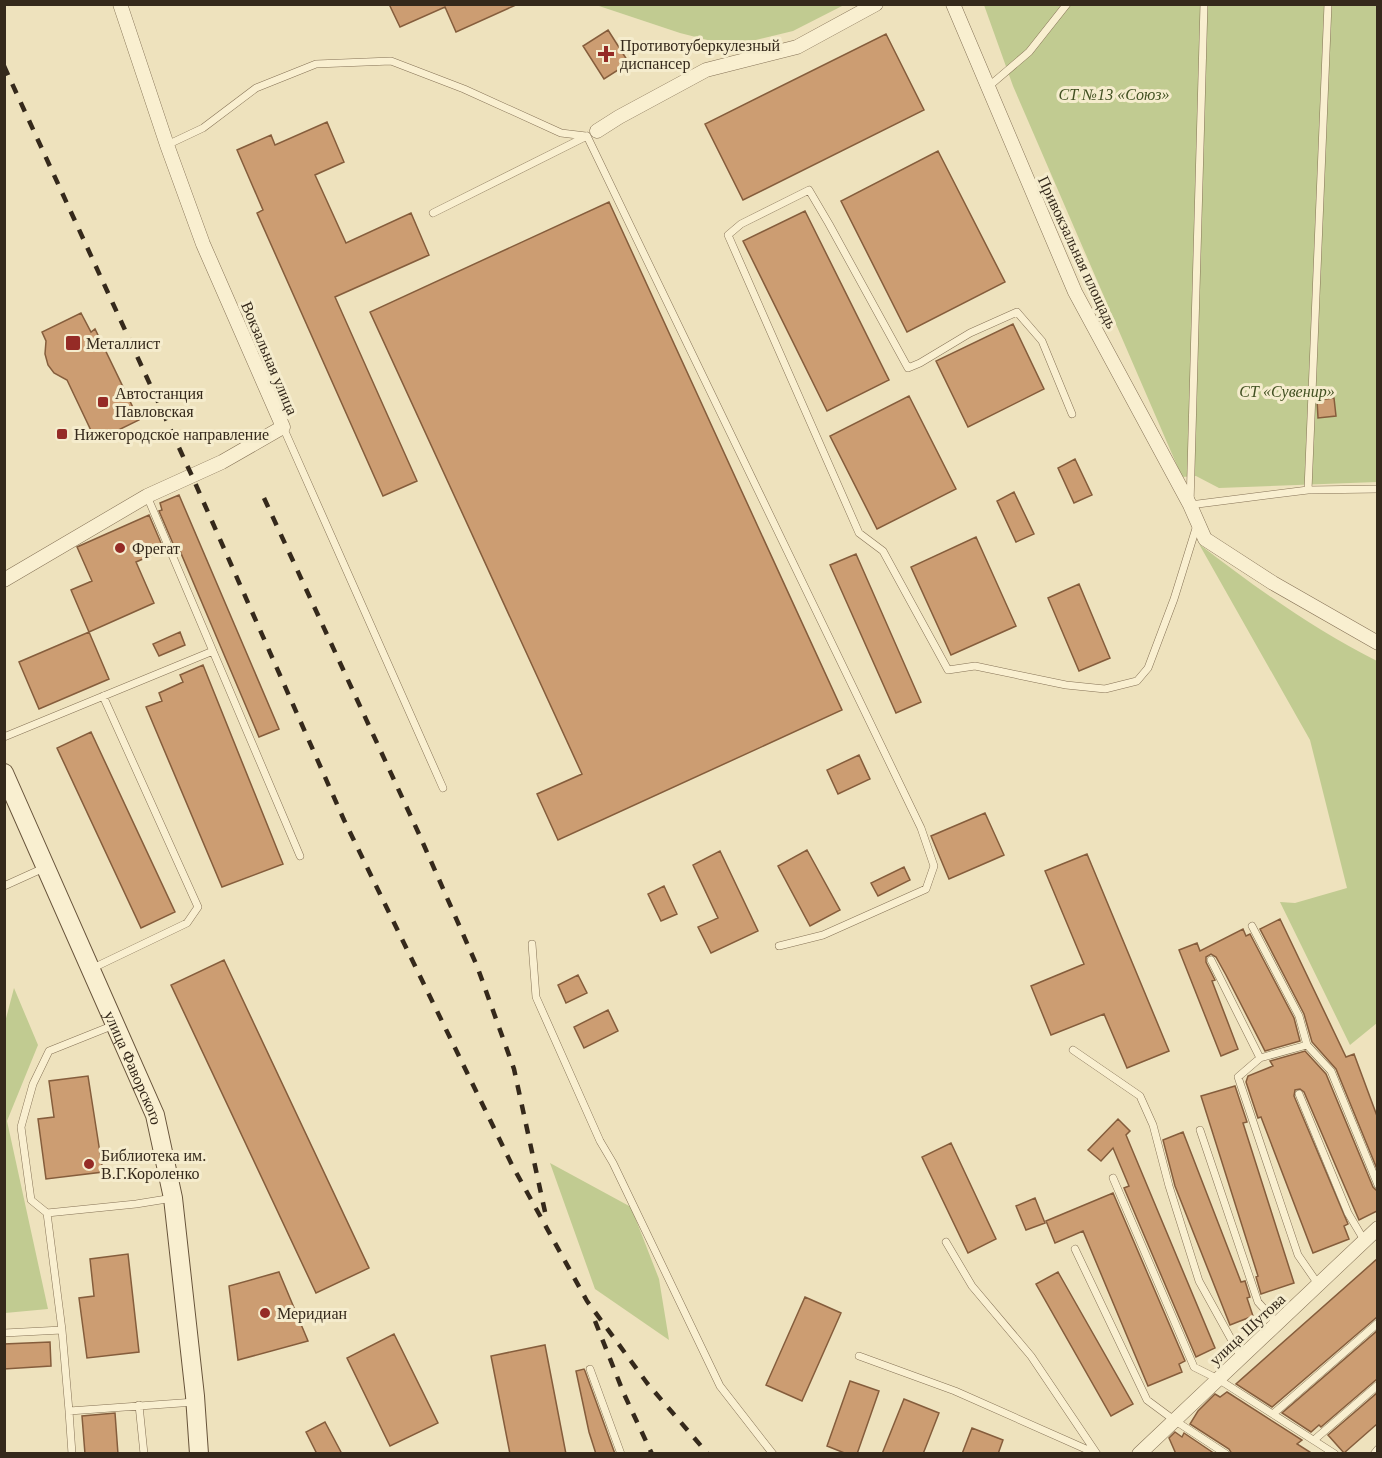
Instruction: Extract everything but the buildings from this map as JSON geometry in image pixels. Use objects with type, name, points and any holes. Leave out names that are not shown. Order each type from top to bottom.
[{"type":"street","points":[[592,134],[706,69],[797,47],[876,4]]},
{"type":"street","name":"Привокзальная площадь","points":[[953,4],[1075,292],[1190,505],[1205,538],[1273,583],[1377,643]]},
{"type":"street","name":"Вокзальная улица","points":[[4,580],[147,496],[222,462],[283,427],[203,244],[121,6]]},
{"type":"street","name":"улица Фаворского","points":[[4,773],[155,1115],[173,1198],[199,1454]]},
{"type":"street","name":"улица Шутова","points":[[1139,1454],[1377,1228]]},
{"type":"lane","points":[[987,88],[1029,52],[1067,4]]},
{"type":"lane","points":[[1204,4],[1190,505],[1308,490],[1377,489]]},
{"type":"lane","points":[[1308,490],[1328,4]]},
{"type":"lane","points":[[167,145],[203,128],[256,88],[316,64],[391,61],[464,89],[561,134],[592,134]]},
{"type":"lane","points":[[433,213],[592,134]]},
{"type":"lane","points":[[592,134],[921,828],[934,866],[926,889],[823,935],[780,946]]},
{"type":"lane","points":[[1072,414],[1042,341],[1017,312],[970,333],[908,368],[809,190],[741,224],[728,235],[859,533],[883,551],[948,670],[975,666],[1066,685],[1105,689],[1137,681],[1148,668],[1174,599],[1198,523]]},
{"type":"lane","points":[[283,427],[443,788]]},
{"type":"lane","points":[[147,496],[300,856]]},
{"type":"lane","points":[[4,737],[213,651]]},
{"type":"lane","points":[[91,969],[187,923],[198,907],[103,696]]},
{"type":"lane","points":[[4,886],[46,867]]},
{"type":"lane","points":[[1252,926],[1299,1016],[1307,1046],[1331,1071],[1377,1185]]},
{"type":"lane","points":[[532,944],[536,997],[600,1141],[613,1163],[720,1386],[773,1454]]},
{"type":"lane","points":[[1211,960],[1260,1058]]},
{"type":"lane","points":[[72,1454],[62,1330],[47,1213],[31,1200],[21,1127],[33,1084],[49,1051],[116,1024]]},
{"type":"lane","points":[[1307,1046],[1260,1058],[1238,1077],[1299,1255],[1318,1284]]},
{"type":"lane","points":[[1073,1050],[1140,1096],[1154,1125],[1169,1186],[1199,1281],[1241,1357]]},
{"type":"lane","points":[[1299,1094],[1348,1213],[1364,1240]]},
{"type":"lane","points":[[1200,1130],[1258,1302],[1277,1323]]},
{"type":"lane","points":[[1113,1178],[1194,1367],[1218,1379],[1335,1454]]},
{"type":"lane","points":[[47,1213],[173,1198]]},
{"type":"lane","points":[[946,1242],[972,1286],[1031,1356],[1095,1454]]},
{"type":"lane","points":[[1075,1249],[1147,1400],[1227,1454]]},
{"type":"lane","points":[[1273,1414],[1377,1323]]},
{"type":"lane","points":[[4,1333],[62,1330]]},
{"type":"lane","points":[[859,1356],[955,1391],[1095,1454]]},
{"type":"lane","points":[[590,1369],[621,1454]]},
{"type":"lane","points":[[1314,1440],[1377,1385]]},
{"type":"lane","points":[[69,1411],[195,1402]]},
{"type":"lane","points":[[140,1405],[144,1454]]},
{"type":"lane","points":[[1374,1454],[1377,1449]]},
{"type":"green space","points":[[596,5],[844,5],[793,31],[731,46],[680,33]]},
{"type":"green space","points":[[984,5],[1377,5],[1377,482],[1219,488],[1196,476],[1182,477],[1013,86]]},
{"type":"green space","points":[[1199,544],[1285,607],[1377,661],[1377,1023],[1350,1045],[1280,902],[1295,903],[1347,888],[1310,740]]},
{"type":"green space","points":[[14,988],[38,1045],[7,1121],[48,1309],[5,1313],[4,1026]]},
{"type":"green space","points":[[550,1163],[631,1207],[659,1279],[669,1340],[595,1289]]},
{"type":"railway","points":[[4,66],[192,476],[344,820],[512,1165],[587,1301],[647,1383],[708,1454]]},
{"type":"railway","points":[[264,498],[419,834],[477,966],[514,1069],[547,1221]]},
{"type":"railway","points":[[595,1321],[624,1394],[652,1454]]},
{"type":"place","name":"Противотуберкулезный диспансер","points":[[606,54]]},
{"type":"place","name":"Металлист","points":[[73,343]]},
{"type":"place","name":"Автостанция Павловская","points":[[103,402]]},
{"type":"place","name":"Нижегородское направление","points":[[62,434]]},
{"type":"place","name":"Фрегат","points":[[120,548]]},
{"type":"place","name":"Библиотека им. В.Г.Короленко","points":[[89,1164]]},
{"type":"place","name":"Меридиан","points":[[265,1313]]},
{"type":"park label","name":"СТ №13 «Союз»","points":[[1114,94]]},
{"type":"park label","name":"СТ «Сувенир»","points":[[1287,391]]}]
